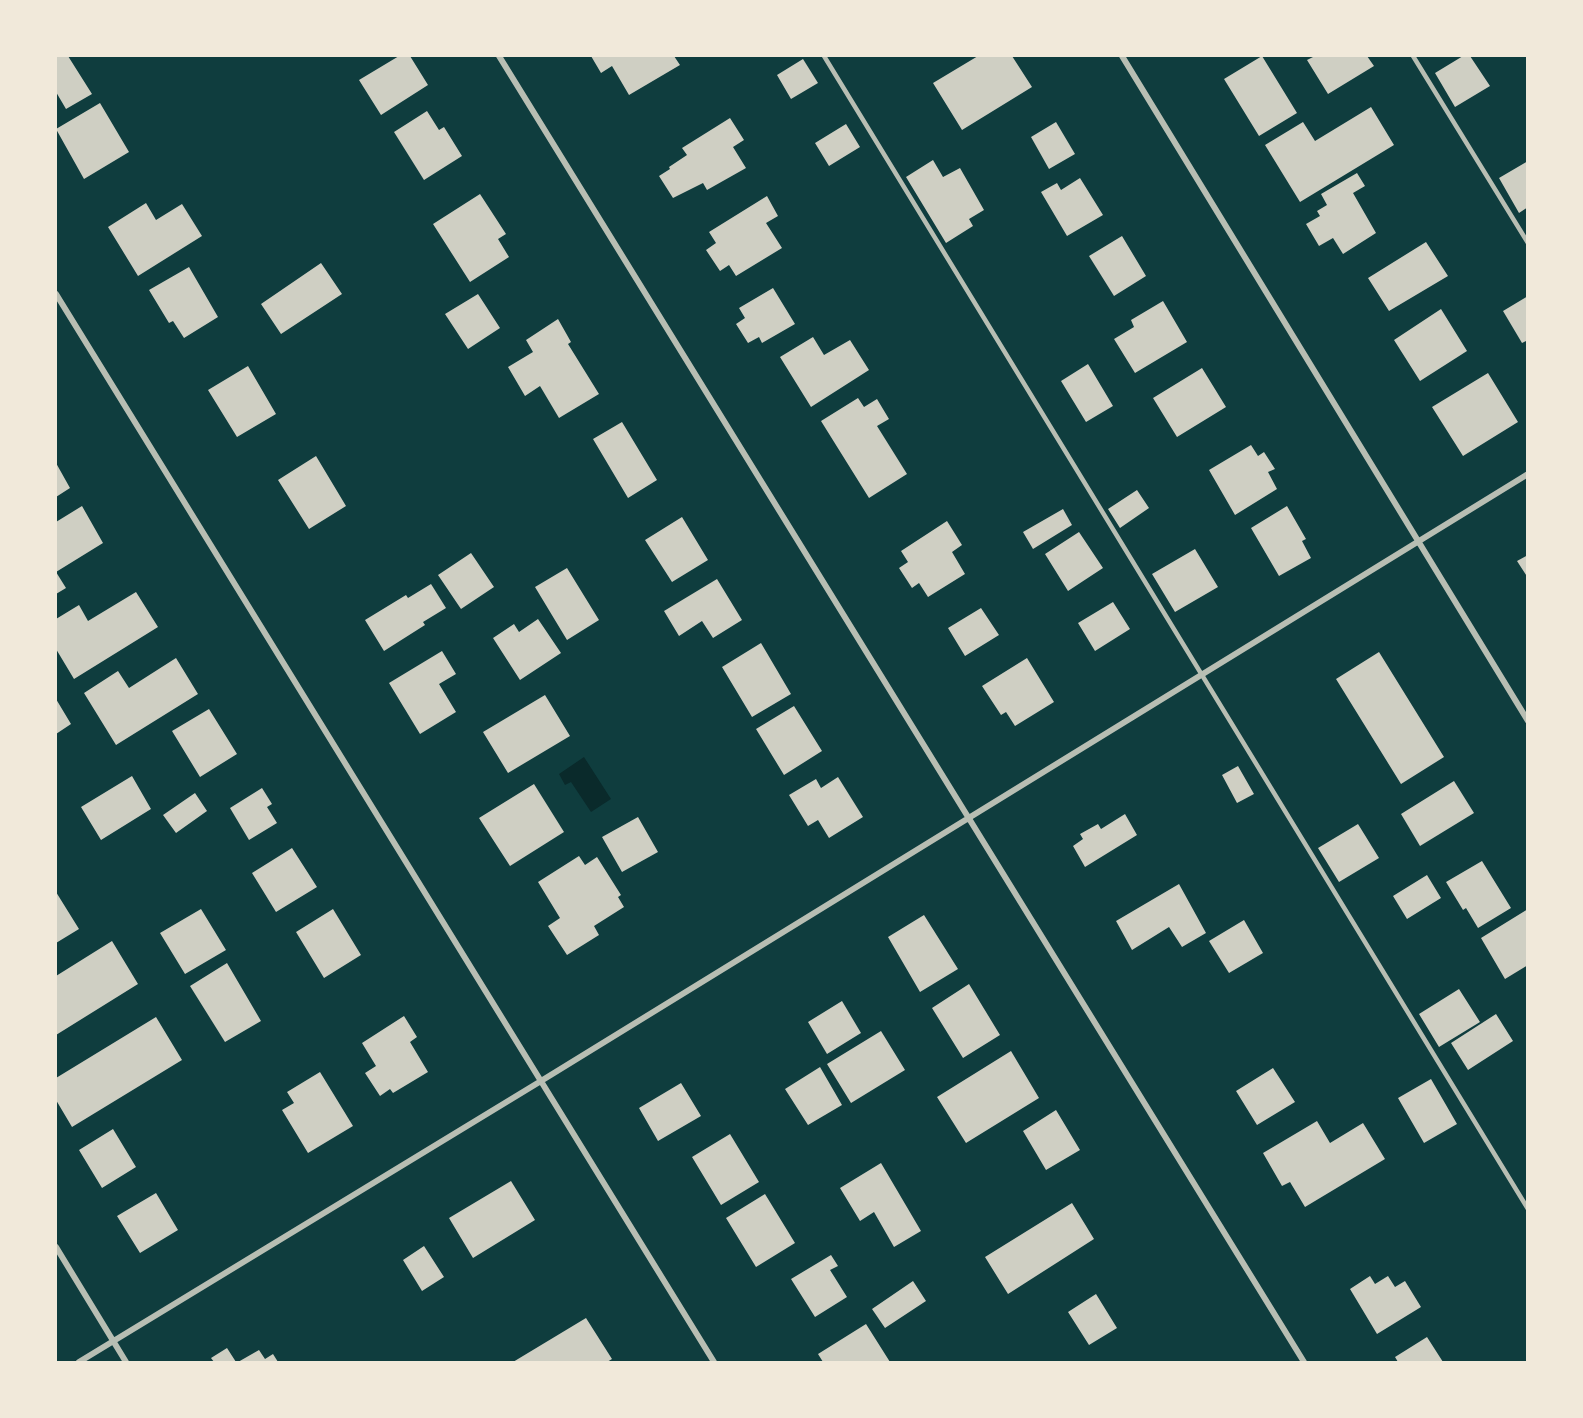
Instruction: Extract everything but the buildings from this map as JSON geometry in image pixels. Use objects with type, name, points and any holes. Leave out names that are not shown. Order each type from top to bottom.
[{"type":"street","points":[[499,56],[1304,1362]]},
{"type":"street","points":[[1122,56],[1527,720]]},
{"type":"street","points":[[56,294],[714,1362]]},
{"type":"street","points":[[79,1362],[541,1081],[1527,474]]},
{"type":"street","points":[[56,1247],[126,1362]]},
{"type":"lane","points":[[824,56],[1527,1209]]},
{"type":"lane","points":[[1413,56],[1527,243]]},
{"type":"water","points":[[584,757],[611,799],[591,812],[571,782],[565,785],[559,774]]}]
